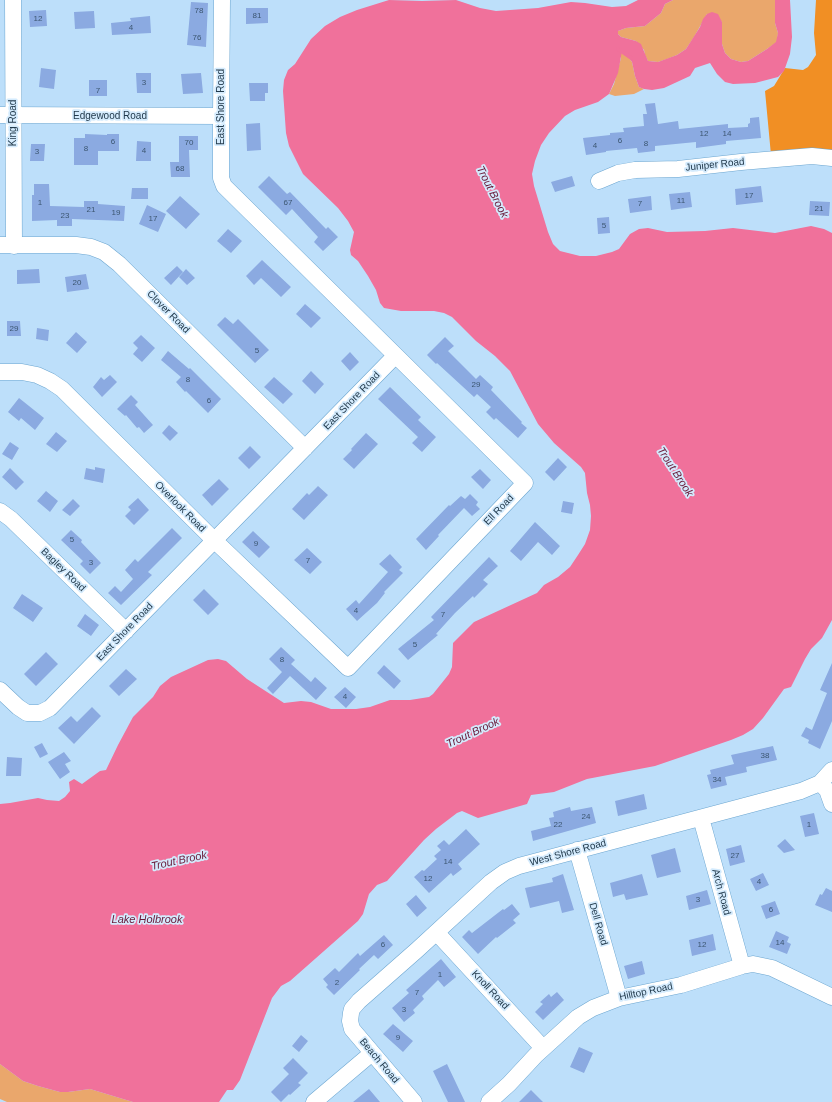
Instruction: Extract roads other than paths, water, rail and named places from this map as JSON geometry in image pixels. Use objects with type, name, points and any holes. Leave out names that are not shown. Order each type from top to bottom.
[{"type":"street","name":"King Road","points":[[7,246],[7,115],[13,0]]},
{"type":"street","name":"East Shore Road","points":[[0,690],[18,707],[27,713],[36,714],[45,711],[55,704],[395,356],[226,189],[222,182],[222,0]]},
{"type":"street","name":"Edgewood Road","points":[[7,115],[221,116]]},
{"type":"street","name":"Juniper Road","points":[[599,181],[618,173],[635,170],[678,169],[812,156],[832,158]]},
{"type":"street","name":"Clover Road","points":[[7,246],[84,246],[104,252],[119,264],[305,448]]},
{"type":"street","name":"Ell Road","points":[[348,668],[525,483],[395,356]]},
{"type":"street","name":"Overlook Road","points":[[0,372],[29,373],[44,378],[56,385],[215,541],[348,668]]},
{"type":"street","name":"Bagley Road","points":[[0,511],[11,519],[126,631]]},
{"type":"street","name":"West Shore Road","points":[[350,1017],[352,1009],[360,1001],[437,933],[491,882],[505,872],[519,866],[577,850],[801,791],[820,783],[832,770]]},
{"type":"street","points":[[820,783],[827,790],[832,804]]},
{"type":"street","name":"Arch Road","points":[[701,818],[742,966]]},
{"type":"street","name":"Dell Road","points":[[577,850],[619,998]]},
{"type":"street","name":"Knoll Road","points":[[437,933],[543,1048]]},
{"type":"street","name":"Hilltop Road","points":[[489,1102],[509,1084],[543,1048],[586,1012],[602,1003],[681,985],[742,966],[758,964],[772,968],[832,997]]},
{"type":"street","name":"Beach Road","points":[[350,1017],[352,1029],[414,1102]]},
{"type":"street","points":[[314,1102],[372,1053]]},
{"type":"water","name":"Lake Holbrook","points":[[389,0],[456,0],[480,8],[496,11],[538,8],[571,2],[612,7],[626,6],[638,0],[673,0],[665,4],[661,13],[645,26],[626,28],[618,31],[618,34],[621,37],[641,44],[648,61],[658,62],[677,55],[686,49],[700,27],[703,19],[707,14],[712,12],[718,14],[722,22],[722,44],[725,53],[731,59],[741,62],[748,61],[776,42],[778,33],[775,23],[775,0],[790,0],[792,37],[790,54],[784,71],[778,77],[755,83],[733,84],[725,82],[717,74],[710,63],[695,68],[690,76],[664,88],[652,90],[644,89],[639,87],[632,62],[622,51],[618,73],[609,94],[598,102],[575,110],[565,116],[549,133],[541,145],[532,174],[534,186],[553,244],[560,251],[580,256],[596,256],[612,252],[619,249],[630,234],[639,229],[648,228],[667,232],[705,231],[733,228],[775,233],[811,226],[824,229],[832,233],[832,620],[822,638],[811,649],[791,687],[784,689],[763,718],[753,729],[743,735],[655,766],[587,779],[554,792],[531,795],[527,804],[478,818],[462,811],[457,813],[436,829],[387,881],[377,885],[369,894],[363,914],[358,921],[290,981],[281,986],[272,998],[240,1080],[233,1090],[227,1090],[219,1102],[133,1102],[90,1089],[60,1092],[38,1086],[23,1081],[0,1064],[0,804],[38,798],[59,801],[70,791],[69,782],[74,779],[82,784],[100,771],[106,770],[133,717],[153,697],[160,686],[171,677],[208,660],[218,659],[226,661],[247,679],[284,703],[301,701],[311,702],[331,709],[356,709],[370,707],[390,700],[410,700],[429,697],[449,674],[452,667],[453,643],[474,622],[537,593],[544,585],[558,577],[570,567],[585,544],[590,530],[591,516],[585,473],[581,467],[554,443],[538,424],[510,371],[495,356],[476,341],[452,317],[444,313],[434,311],[401,311],[384,308],[380,303],[376,290],[368,276],[358,261],[351,255],[350,250],[354,232],[348,221],[338,208],[303,174],[289,146],[286,133],[283,91],[284,80],[288,70],[295,64],[311,39],[325,26],[340,17],[357,10]]},
{"type":"waterway","name":"Trout Brook","points":[[618,49],[631,58]]}]
